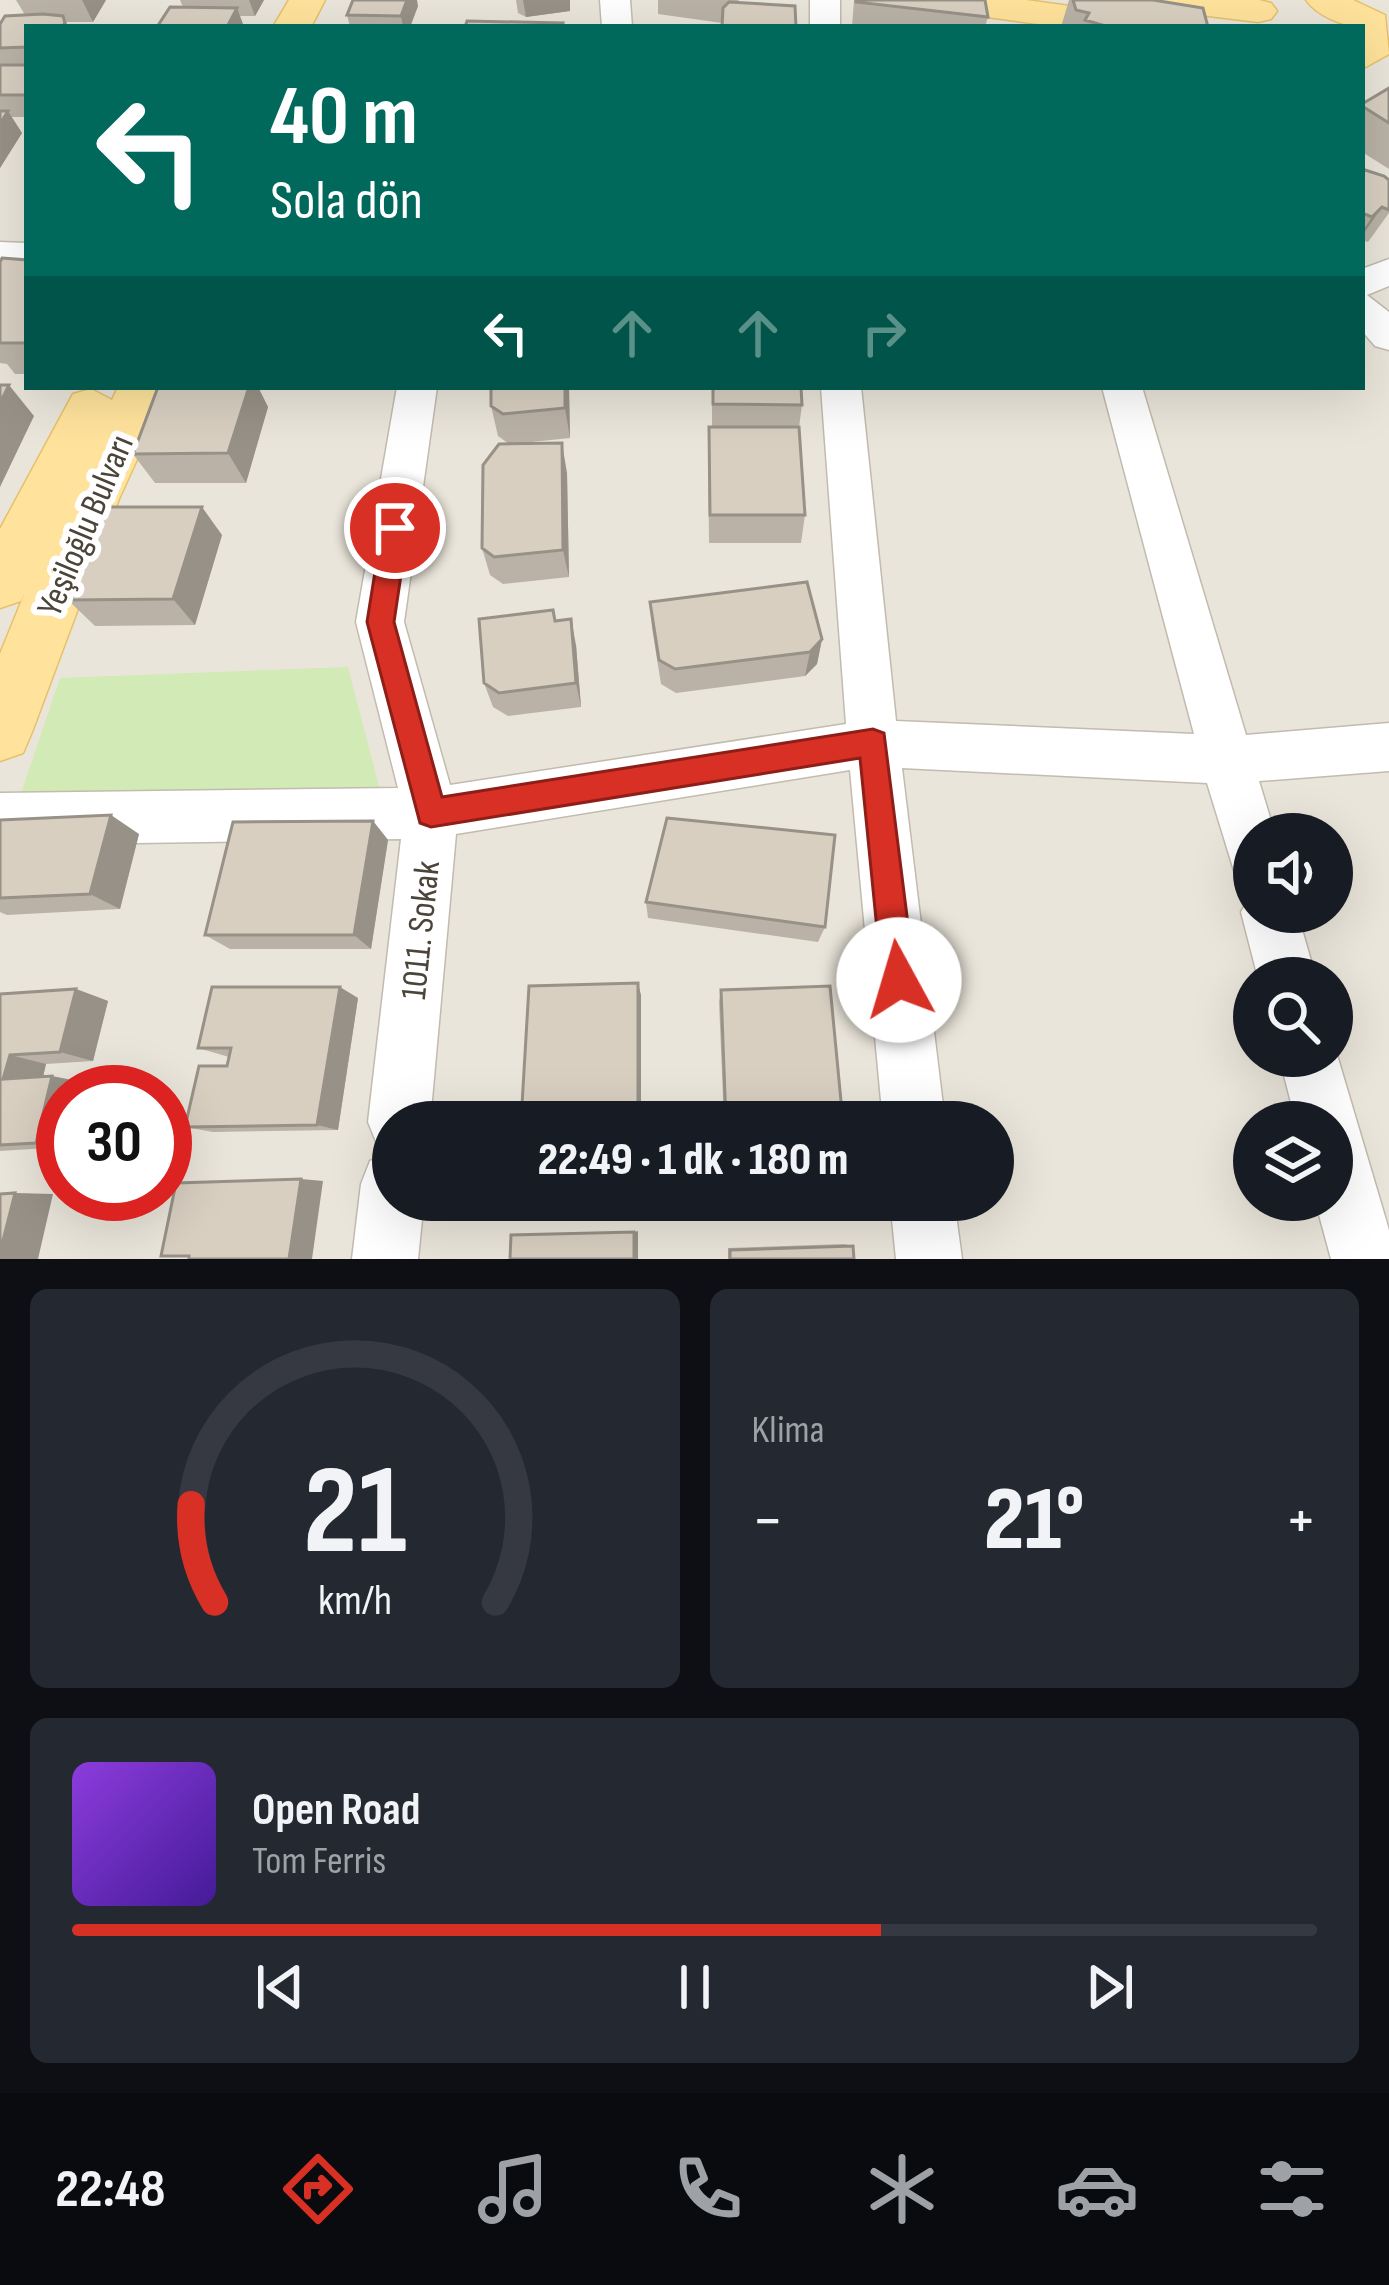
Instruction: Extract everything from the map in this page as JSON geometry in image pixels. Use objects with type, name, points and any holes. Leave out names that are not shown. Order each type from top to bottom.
[{"type":"main road","points":[[944,0],[1035,19],[1102,24]]},
{"type":"main road","points":[[1166,0],[1263,9]]},
{"type":"main road","name":"Yeşiloğlu Bulvarı","points":[[0,584],[100,390]]},
{"type":"main road","name":"Yeşiloğlu Bulvarı","points":[[0,732],[91,499],[143,390]]},
{"type":"street","points":[[1365,310],[1389,336]]},
{"type":"street","name":"1011. Sokak","points":[[401,1101],[431,813],[380,622],[417,390]]},
{"type":"street","points":[[841,390],[912,1101]]},
{"type":"street","points":[[1123,390],[1242,813]]},
{"type":"street","points":[[0,819],[431,813],[873,742],[1227,760],[1389,747]]},
{"type":"street","points":[[1353,1219],[1364,1259]]},
{"type":"street","points":[[386,1259],[390,1221]]},
{"type":"street","points":[[924,1221],[929,1259]]},
{"type":"shaded area","points":[[0,0],[1389,0],[1389,1259],[0,1259]]},
{"type":"green space","points":[[348,667],[381,794],[20,796],[60,678]]},
{"type":"building","points":[[353,0],[407,0],[401,16],[347,15]]},
{"type":"building","points":[[985,0],[988,17],[856,2]]},
{"type":"building","points":[[1073,0],[1153,0],[1203,8],[1207,24],[1099,24],[1085,20],[1089,13],[1076,10]]},
{"type":"building","points":[[729,2],[795,6],[796,24],[722,24],[723,8]]},
{"type":"building","points":[[170,7],[237,8],[229,24],[159,24]]},
{"type":"building","points":[[5,16],[63,16],[65,23],[24,24],[24,47],[0,48],[0,24]]},
{"type":"building","points":[[467,21],[563,23],[563,24]]},
{"type":"building","points":[[0,65],[24,65],[24,95],[0,95]]},
{"type":"building","points":[[1389,88],[1389,123],[1365,108],[1365,102]]},
{"type":"building","points":[[1365,170],[1389,180],[1389,210],[1382,207],[1372,217],[1365,214]]},
{"type":"building","points":[[2,258],[24,260],[24,343],[0,343]]},
{"type":"building","points":[[157,390],[248,390],[228,453],[133,454]]},
{"type":"building","points":[[491,390],[565,390],[565,408],[503,414],[491,406]]},
{"type":"building","points":[[713,390],[801,390],[802,405],[713,404]]},
{"type":"building","points":[[709,427],[799,427],[805,515],[710,515]]},
{"type":"building","points":[[562,443],[563,550],[494,557],[482,548],[483,465],[499,444]]},
{"type":"building","points":[[104,507],[202,507],[173,599],[68,600]]},
{"type":"building","points":[[807,582],[822,639],[810,652],[675,669],[659,660],[650,602]]},
{"type":"building","points":[[553,610],[555,621],[571,619],[576,683],[499,693],[484,683],[479,619]]},
{"type":"building","points":[[111,815],[90,894],[0,898],[0,820]]},
{"type":"building","points":[[667,818],[835,835],[825,927],[646,902]]},
{"type":"building","points":[[373,821],[354,935],[205,935],[233,822]]},
{"type":"building","points":[[638,983],[638,1101],[522,1101],[529,986]]},
{"type":"building","points":[[830,986],[841,1101],[725,1101],[721,990]]},
{"type":"building","points":[[212,987],[340,987],[317,1125],[192,1127],[199,1066],[227,1066],[231,1048],[198,1048]]},
{"type":"building","points":[[76,989],[60,1052],[10,1055],[3,1079],[36,1077],[36,1143],[0,1145],[0,994]]},
{"type":"building","points":[[301,1179],[289,1259],[161,1256],[168,1221],[192,1221],[192,1182]]},
{"type":"building","points":[[15,1193],[0,1252],[0,1194]]},
{"type":"building","points":[[634,1232],[634,1259],[510,1259],[511,1235]]},
{"type":"building","points":[[853,1246],[854,1259],[730,1259],[730,1250]]},
{"type":"route","points":[[395,528],[380,622],[431,813],[873,742],[899,980]]}]
